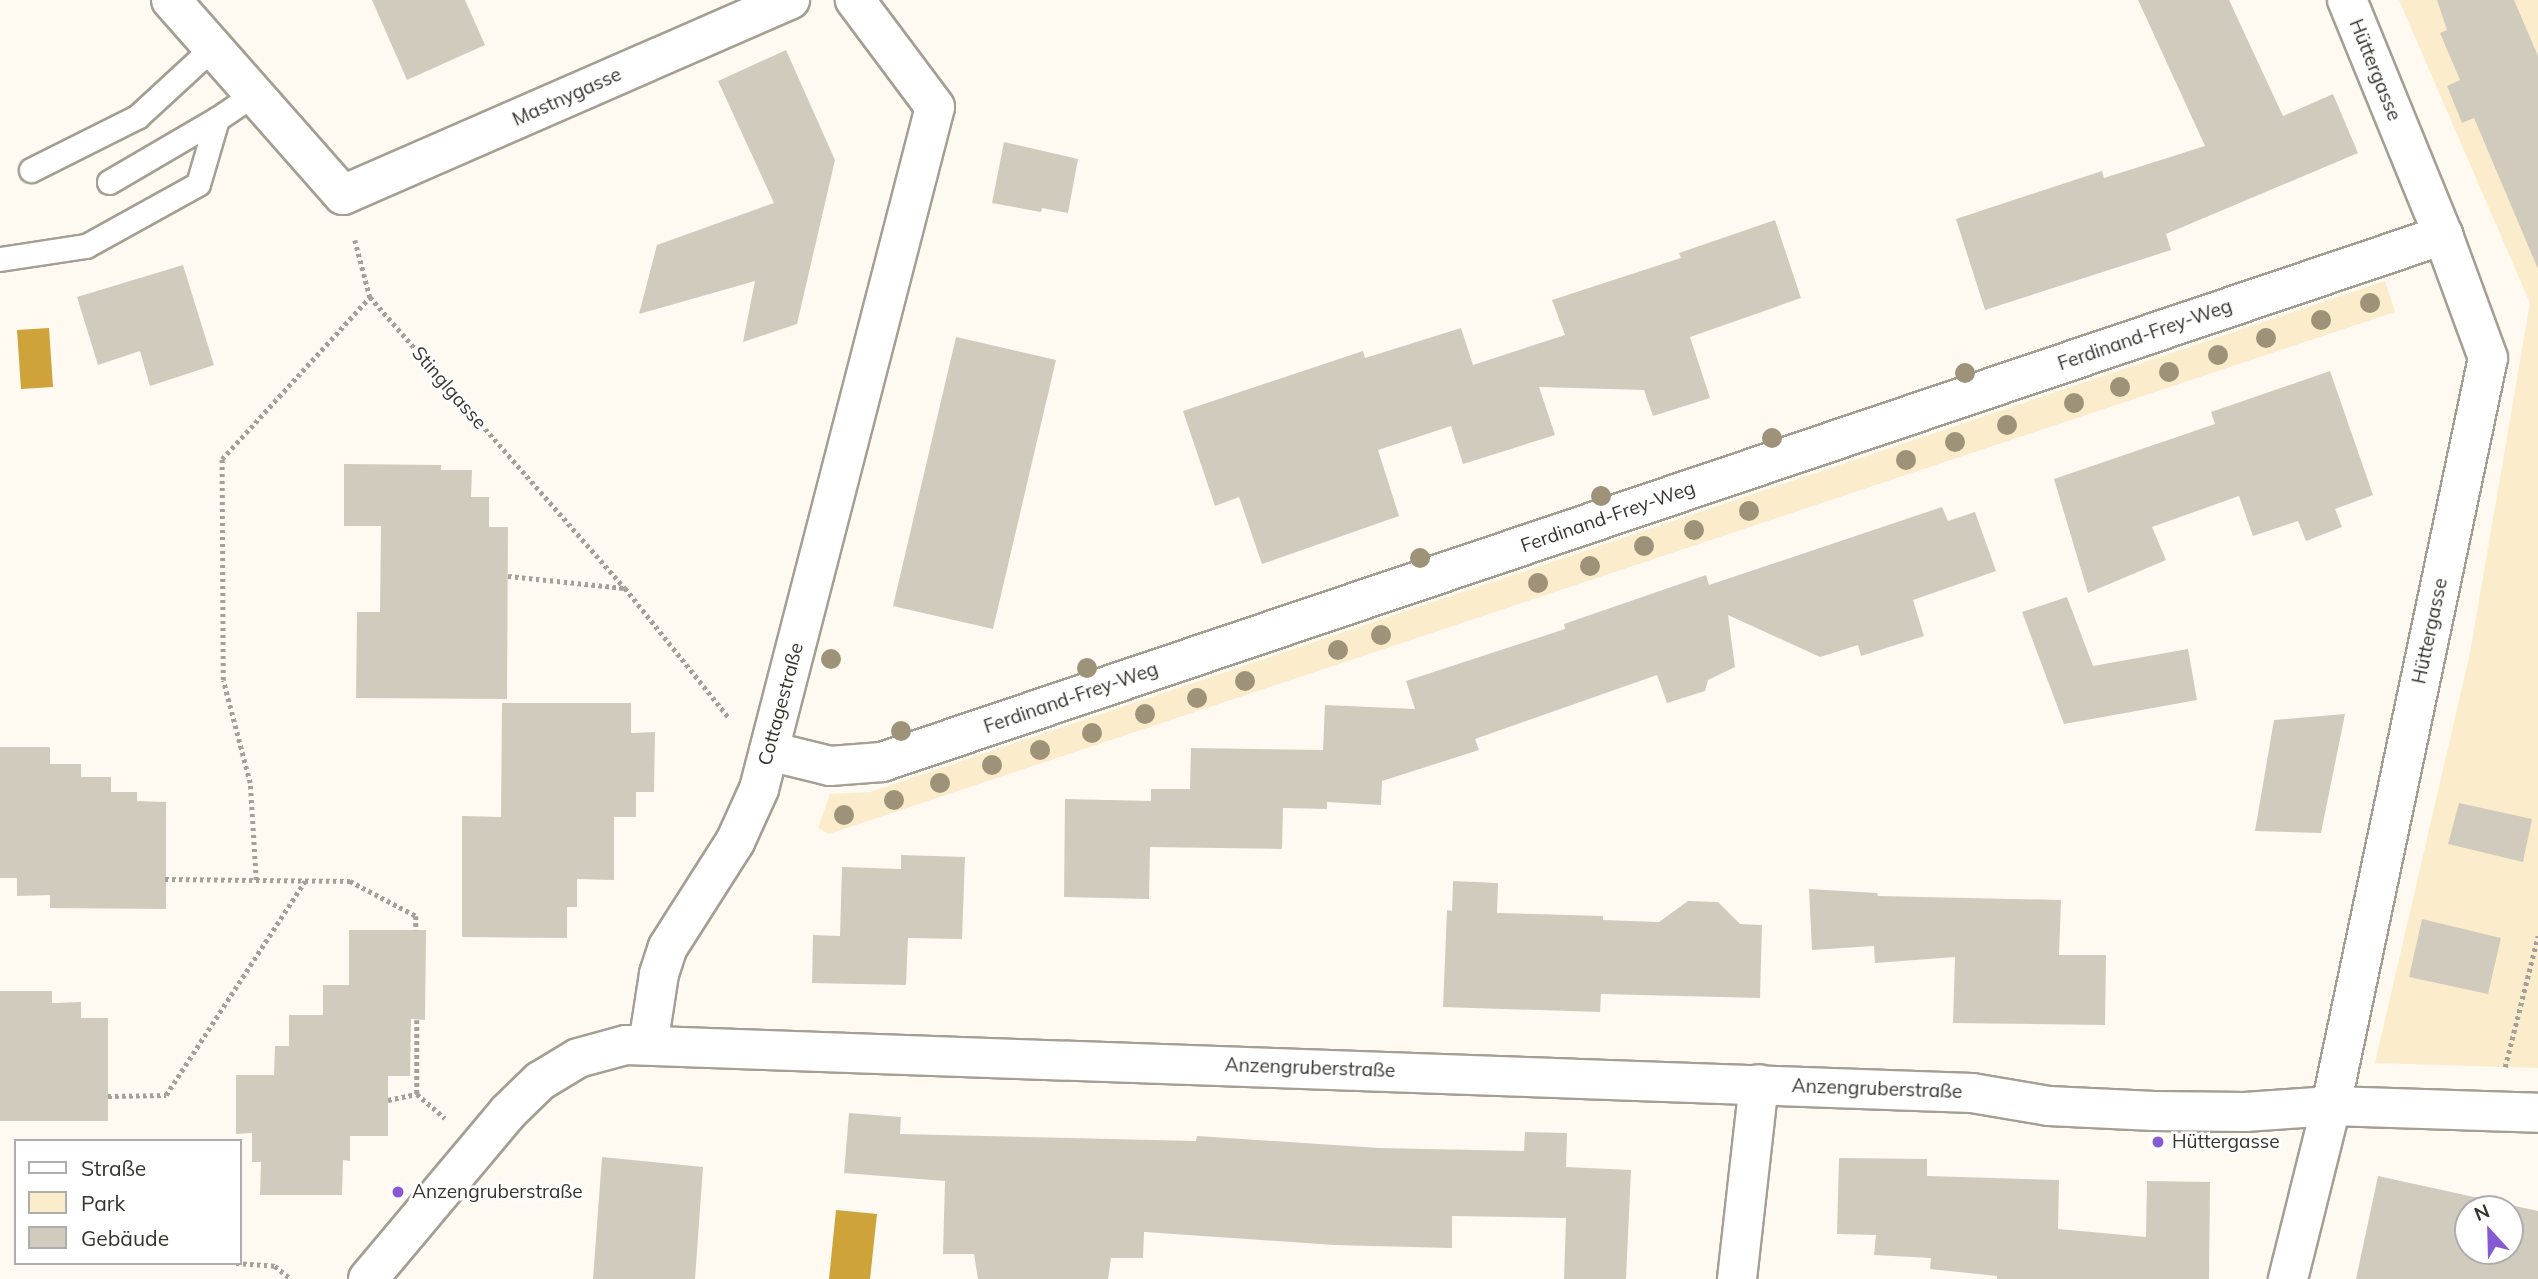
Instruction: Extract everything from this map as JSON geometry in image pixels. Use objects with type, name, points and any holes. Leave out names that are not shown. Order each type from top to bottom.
[{"type":"street","points":[[171,0],[343,195]]},
{"type":"street","name":"Mastnygasse","points":[[343,195],[790,0]]},
{"type":"street","name":"Cottagestraße","points":[[648,1045],[659,974],[668,947],[749,815],[769,751],[935,107],[855,0]]},
{"type":"street","name":"Hüttergasse","points":[[2288,1279],[2331,1106],[2488,358],[2443,234],[2347,0]]},
{"type":"street","name":"Ferdinand-Frey-Weg","points":[[769,751],[830,766],[882,762],[2443,234]]},
{"type":"street","points":[[368,1279],[508,1112],[540,1081],[578,1058],[603,1049],[648,1045]]},
{"type":"street","name":"Anzengruberstraße","points":[[648,1045],[1972,1093],[2055,1085],[2249,1089],[2331,1106],[2538,1113]]},
{"type":"street","points":[[1737,1279],[1759,1084]]},
{"type":"lane","points":[[31,170],[137,117],[213,47]]},
{"type":"lane","points":[[109,182],[217,119],[254,94]]},
{"type":"lane","points":[[0,259],[86,246],[198,184],[217,119]]},
{"type":"path","name":"Stinglgasse","points":[[343,195],[370,297],[625,588],[721,712],[769,751]]},
{"type":"path","points":[[256,880],[250,783],[223,680],[222,459],[370,297]]},
{"type":"path","points":[[508,576],[625,588]]},
{"type":"path","points":[[165,879],[350,881],[416,916],[416,930]]},
{"type":"path","points":[[108,1096],[166,1096],[305,881]]},
{"type":"path","points":[[2495,1112],[2538,936]]},
{"type":"path","points":[[417,1020],[417,1094],[443,1116]]},
{"type":"path","points":[[388,1100],[417,1094]]},
{"type":"path","points":[[242,1263],[275,1266],[291,1279]]},
{"type":"green space","points":[[2399,0],[2538,0],[2538,1068],[2375,1063],[2470,653],[2530,303]]},
{"type":"green space","points":[[2385,281],[2395,312],[829,834],[818,828],[830,794],[870,792]]},
{"type":"shaded area","points":[[49,328],[53,387],[21,389],[17,330]]},
{"type":"shaded area","points":[[836,1210],[877,1214],[870,1279],[829,1279]]},
{"type":"building","points":[[372,0],[465,0],[485,45],[407,80]]},
{"type":"building","points":[[2138,0],[2229,0],[2283,116],[2333,94],[2358,153],[2166,234],[2171,250],[1985,310],[1956,219],[2102,171],[2104,178],[2205,146]]},
{"type":"building","points":[[2437,0],[2514,0],[2538,56],[2538,269],[2474,118],[2462,123],[2447,86],[2460,80],[2440,33],[2447,30]]},
{"type":"building","points":[[786,50],[835,160],[797,324],[743,342],[755,281],[639,314],[657,245],[774,203],[718,81]]},
{"type":"building","points":[[1004,142],[1078,159],[1068,213],[1042,208],[1041,212],[992,203]]},
{"type":"building","points":[[1775,220],[1801,298],[1690,337],[1710,398],[1653,416],[1644,390],[1539,387],[1555,435],[1463,464],[1451,426],[1378,450],[1399,516],[1262,564],[1239,497],[1215,506],[1183,411],[1363,351],[1365,358],[1461,328],[1473,365],[1565,335],[1552,300],[1681,258],[1679,253]]},
{"type":"building","points":[[183,265],[214,365],[150,386],[140,351],[98,365],[77,297]]},
{"type":"building","points":[[956,337],[1056,360],[993,629],[893,606]]},
{"type":"building","points":[[2330,371],[2373,495],[2335,509],[2342,527],[2306,541],[2298,521],[2253,536],[2239,496],[2152,527],[2166,560],[2088,593],[2054,479],[2215,424],[2211,412]]},
{"type":"building","points":[[344,464],[441,465],[441,470],[472,470],[471,497],[489,497],[489,527],[508,527],[507,699],[356,698],[357,612],[380,612],[381,526],[344,526]]},
{"type":"building","points":[[1942,507],[1948,521],[1975,512],[1996,571],[1913,600],[1924,636],[1861,656],[1858,645],[1820,657],[1728,615],[1735,667],[1708,680],[1705,691],[1667,703],[1657,675],[1475,739],[1479,750],[1382,781],[1381,805],[1327,802],[1327,809],[1283,808],[1282,849],[1150,847],[1149,899],[1064,897],[1065,799],[1151,801],[1151,789],[1190,789],[1191,748],[1323,750],[1325,705],[1415,709],[1406,681],[1565,629],[1564,624],[1706,575],[1709,585]]},
{"type":"building","points":[[2067,597],[2093,666],[2188,649],[2197,700],[2064,724],[2022,612]]},
{"type":"building","points":[[502,703],[631,703],[631,733],[655,732],[654,792],[636,792],[636,817],[614,817],[614,880],[577,879],[577,907],[567,907],[567,938],[462,937],[462,816],[501,817]]},
{"type":"building","points":[[2345,714],[2321,833],[2255,831],[2274,720]]},
{"type":"building","points":[[0,747],[50,747],[50,764],[81,764],[81,777],[111,777],[111,792],[137,792],[137,801],[166,802],[166,909],[50,908],[50,895],[17,896],[17,878],[0,878]]},
{"type":"building","points":[[2459,803],[2532,819],[2523,862],[2448,844]]},
{"type":"building","points":[[901,855],[965,857],[962,939],[908,938],[906,985],[812,983],[813,935],[840,936],[842,867],[901,869]]},
{"type":"building","points":[[1453,881],[1498,883],[1497,913],[1603,916],[1603,920],[1659,922],[1688,901],[1718,902],[1740,924],[1762,925],[1760,998],[1601,994],[1600,1012],[1443,1007],[1447,910],[1452,911]]},
{"type":"building","points":[[1809,889],[1877,893],[1878,896],[2061,900],[2059,955],[2106,955],[2105,1025],[1953,1023],[1955,957],[1875,963],[1874,946],[1812,950]]},
{"type":"building","points":[[2422,919],[2501,938],[2488,994],[2409,977]]},
{"type":"building","points":[[349,930],[426,930],[425,1020],[411,1019],[410,1076],[388,1076],[388,1136],[350,1136],[350,1161],[343,1160],[342,1195],[260,1195],[261,1162],[252,1162],[252,1133],[236,1134],[236,1075],[274,1075],[275,1046],[289,1046],[289,1015],[323,1015],[323,985],[349,985]]},
{"type":"building","points":[[0,991],[52,991],[52,1003],[81,1002],[81,1018],[108,1018],[108,1121],[0,1121]]},
{"type":"building","points":[[849,1113],[901,1117],[900,1134],[1196,1141],[1197,1136],[1379,1148],[1524,1151],[1525,1132],[1567,1133],[1566,1167],[1631,1170],[1626,1279],[1564,1279],[1566,1218],[1452,1216],[1452,1248],[1334,1245],[1144,1232],[1143,1258],[1111,1258],[1108,1279],[978,1279],[974,1254],[943,1254],[945,1181],[844,1173]]},
{"type":"building","points":[[602,1157],[703,1167],[695,1279],[593,1279]]},
{"type":"building","points":[[1839,1158],[1927,1159],[1927,1176],[2059,1180],[2058,1229],[2146,1237],[2147,1181],[2210,1182],[2209,1279],[1997,1279],[1997,1276],[1930,1269],[1931,1258],[1874,1255],[1876,1235],[1837,1234]]},
{"type":"building","points":[[2378,1176],[2465,1195],[2454,1195],[2454,1265],[2524,1265],[2524,1208],[2538,1211],[2538,1279],[2356,1279]]},
{"type":"place","name":"Hüttergasse","points":[[2158,1142]]},
{"type":"place","name":"Anzengruberstraße","points":[[398,1192]]}]
